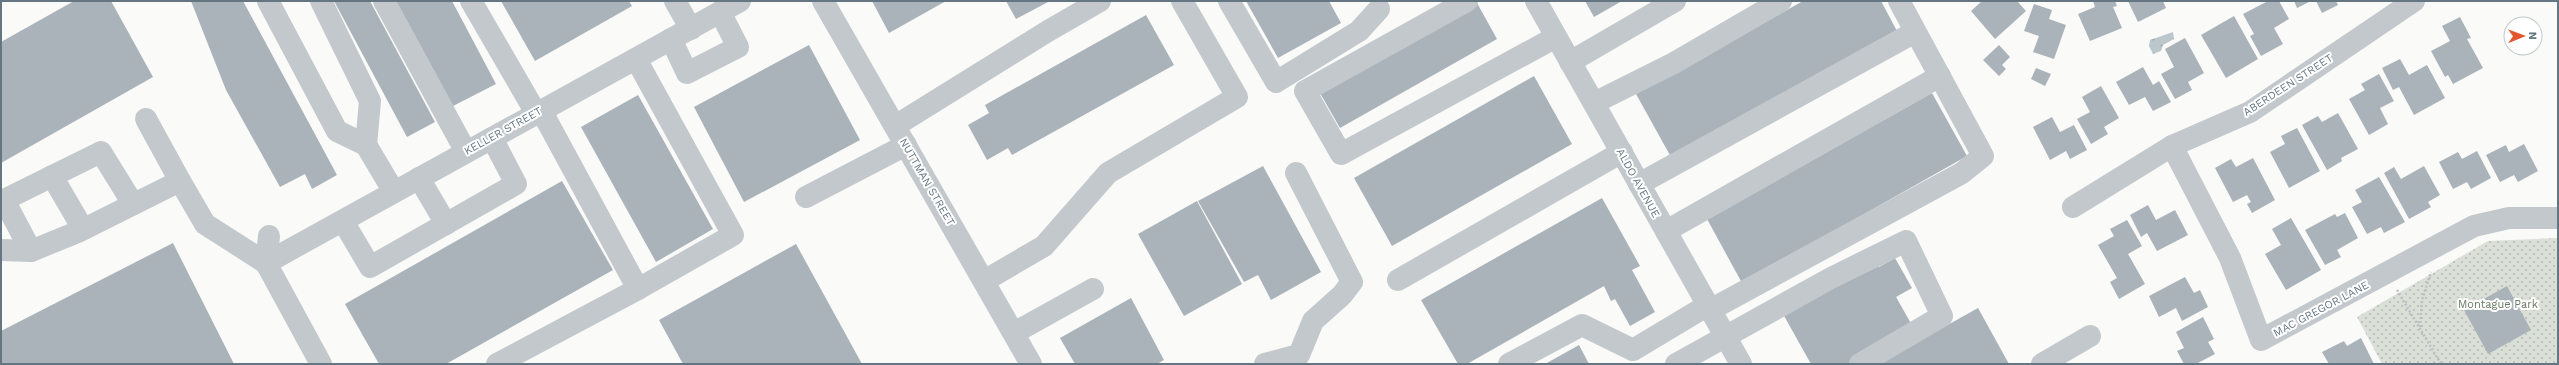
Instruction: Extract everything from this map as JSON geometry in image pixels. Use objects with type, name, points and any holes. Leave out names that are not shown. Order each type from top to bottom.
[{"type":"street","points":[[268,1],[337,131],[366,145],[394,192]]},
{"type":"street","points":[[321,1],[370,101],[366,145]]},
{"type":"street","points":[[384,1],[466,152]]},
{"type":"street","points":[[471,1],[539,112],[638,289]]},
{"type":"street","points":[[675,1],[691,28]]},
{"type":"street","name":"KELLER STREET","points":[[266,263],[740,1]]},
{"type":"street","name":"NUTTMAN STREET","points":[[824,1],[1031,364]]},
{"type":"street","points":[[895,126],[1048,30],[1100,1]]},
{"type":"street","points":[[984,281],[1044,246],[1108,173],[1237,97],[1182,1]]},
{"type":"street","points":[[1229,1],[1276,82],[1359,31],[1382,4]]},
{"type":"street","points":[[1467,1],[1305,91],[1341,154],[1556,37]]},
{"type":"street","name":"ALDO AVENUE","points":[[1536,1],[1741,364]]},
{"type":"street","points":[[1570,62],[1675,1]]},
{"type":"street","points":[[1594,103],[1674,63],[1781,1]]},
{"type":"street","points":[[1509,364],[1582,325],[1633,350],[1962,174],[1983,156],[1899,1]]},
{"type":"street","name":"ABERDEEN STREET","points":[[2074,207],[2172,146],[2250,112],[2414,1]]},
{"type":"street","points":[[671,40],[687,74],[738,47],[720,12]]},
{"type":"street","points":[[1639,184],[1916,32]]},
{"type":"street","points":[[497,364],[638,289],[733,235],[636,59]]},
{"type":"street","points":[[1666,231],[1940,76]]},
{"type":"street","points":[[146,119],[205,224],[266,263],[321,364]]},
{"type":"street","points":[[343,220],[370,267],[516,184],[492,138]]},
{"type":"street","points":[[806,197],[906,145]]},
{"type":"street","name":"MAC GREGOR LANE","points":[[2172,146],[2230,258],[2261,340],[2388,274],[2474,226],[2509,218],[2558,218]]},
{"type":"street","points":[[31,251],[4,200],[101,152],[133,204]]},
{"type":"street","points":[[1398,280],[1622,152]]},
{"type":"street","points":[[1265,364],[1299,355],[1313,321],[1342,295],[1352,282],[1296,173]]},
{"type":"street","points":[[52,176],[83,229]]},
{"type":"street","points":[[419,178],[446,224]]},
{"type":"street","points":[[1,250],[31,251],[83,229],[180,181]]},
{"type":"street","points":[[266,263],[269,236]]},
{"type":"street","points":[[1676,364],[1830,278],[1906,241],[1942,316],[1860,364]]},
{"type":"street","points":[[1014,333],[1093,289]]},
{"type":"street","points":[[2042,364],[2090,336]]},
{"type":"path","points":[[2420,328],[2422,300],[2432,270]]},
{"type":"path","points":[[2388,274],[2441,364]]},
{"type":"green space","name":"Montague Park","points":[[2558,238],[2558,364],[2382,364],[2357,317],[2488,241]]},
{"type":"water","points":[[2173,32],[2174,39],[2163,45],[2161,51],[2153,54],[2149,46],[2150,40]]},
{"type":"building","points":[[74,1],[111,1],[153,77],[1,163],[1,42]]},
{"type":"building","points":[[191,1],[243,1],[337,175],[312,189],[305,174],[280,187],[226,90]]},
{"type":"building","points":[[334,1],[370,1],[435,122],[407,137]]},
{"type":"building","points":[[396,1],[452,1],[496,84],[453,106]]},
{"type":"building","points":[[501,1],[629,1],[632,6],[535,61]]},
{"type":"building","points":[[872,1],[946,1],[889,33]]},
{"type":"building","points":[[1006,1],[1050,1],[1016,19]]},
{"type":"building","points":[[1246,1],[1329,1],[1341,23],[1278,58]]},
{"type":"building","points":[[1585,1],[1622,1],[1594,17]]},
{"type":"building","points":[[1803,1],[1881,1],[1897,31],[1671,157],[1636,94]]},
{"type":"building","points":[[1982,1],[2017,1],[2026,11],[1995,39],[1971,11]]},
{"type":"building","points":[[2093,1],[2115,1],[2117,6],[2113,7],[2122,28],[2090,41],[2078,14],[2095,7]]},
{"type":"building","points":[[2128,1],[2163,1],[2166,8],[2138,22]]},
{"type":"building","points":[[2268,1],[2279,1],[2289,19],[2274,28],[2283,44],[2261,56],[2250,36],[2254,34],[2243,14]]},
{"type":"building","points":[[2294,1],[2311,1],[2297,8]]},
{"type":"building","points":[[2316,1],[2336,1],[2338,5],[2322,13]]},
{"type":"building","points":[[1477,3],[1497,39],[1340,128],[1320,93]]},
{"type":"building","points":[[2034,4],[2052,10],[2049,19],[2066,25],[2054,59],[2033,52],[2039,36],[2024,31]]},
{"type":"building","points":[[1146,15],[1174,65],[1012,155],[1008,148],[987,160],[968,125],[989,113],[985,105]]},
{"type":"building","points":[[2234,16],[2258,59],[2226,78],[2201,35]]},
{"type":"building","points":[[2460,17],[2471,38],[2467,39],[2483,68],[2453,84],[2448,75],[2445,77],[2431,51],[2450,41],[2442,26]]},
{"type":"building","points":[[2185,38],[2204,73],[2188,82],[2192,90],[2175,99],[2161,74],[2174,67],[2165,49]]},
{"type":"building","points":[[809,45],[860,140],[744,202],[694,107]]},
{"type":"building","points":[[1999,45],[2010,57],[2002,65],[2006,69],[1999,76],[1983,60]]},
{"type":"building","points":[[2400,59],[2409,75],[2427,65],[2445,98],[2414,115],[2399,87],[2393,90],[2382,68]]},
{"type":"building","points":[[2143,67],[2153,85],[2159,81],[2171,102],[2153,111],[2145,97],[2129,105],[2116,82]]},
{"type":"building","points":[[2036,68],[2051,74],[2045,86],[2031,79]]},
{"type":"building","points":[[2379,74],[2394,101],[2380,108],[2388,124],[2369,135],[2349,99],[2365,90],[2361,84]]},
{"type":"building","points":[[1534,76],[1572,144],[1392,246],[1354,178]]},
{"type":"building","points":[[2101,86],[2119,118],[2104,127],[2108,134],[2091,144],[2077,119],[2090,112],[2082,97]]},
{"type":"building","points":[[1932,93],[1967,156],[1742,283],[1707,219]]},
{"type":"building","points":[[638,95],[713,229],[656,262],[581,127]]},
{"type":"building","points":[[2338,113],[2358,149],[2341,158],[2342,161],[2327,170],[2302,125],[2318,116],[2322,122]]},
{"type":"building","points":[[2052,117],[2060,132],[2074,125],[2087,150],[2070,159],[2066,151],[2050,160],[2033,127]]},
{"type":"building","points":[[2297,128],[2320,171],[2289,188],[2270,152],[2285,144],[2281,136]]},
{"type":"building","points":[[2524,144],[2538,171],[2518,182],[2514,175],[2500,182],[2486,155],[2506,145],[2509,152]]},
{"type":"building","points":[[2477,151],[2491,178],[2471,189],[2467,182],[2453,189],[2439,162],[2458,152],[2462,159]]},
{"type":"building","points":[[2253,158],[2275,200],[2252,213],[2247,204],[2251,202],[2247,195],[2233,202],[2215,168],[2231,159],[2236,167]]},
{"type":"building","points":[[1263,166],[1321,272],[1271,300],[1258,275],[1244,282],[1198,201]]},
{"type":"building","points":[[2424,166],[2440,195],[2428,202],[2431,207],[2409,219],[2384,173],[2394,167],[2401,179]]},
{"type":"building","points":[[2379,177],[2405,222],[2384,233],[2381,227],[2367,234],[2352,207],[2362,202],[2355,190]]},
{"type":"building","points":[[562,181],[613,270],[446,364],[379,364],[345,304]]},
{"type":"building","points":[[1602,198],[1640,266],[1632,270],[1655,312],[1630,326],[1615,299],[1611,301],[1604,286],[1467,364],[1458,364],[1421,300]]},
{"type":"building","points":[[1197,201],[1242,284],[1184,316],[1138,234]]},
{"type":"building","points":[[2148,205],[2156,220],[2175,210],[2188,235],[2157,251],[2147,233],[2141,237],[2130,215]]},
{"type":"building","points":[[2345,213],[2358,238],[2337,250],[2341,257],[2325,265],[2305,230],[2335,214],[2337,217]]},
{"type":"building","points":[[2291,218],[2321,270],[2286,290],[2265,254],[2281,245],[2272,229]]},
{"type":"building","points":[[2127,220],[2142,246],[2128,254],[2145,284],[2119,299],[2110,282],[2117,278],[2098,245],[2114,236],[2110,229]]},
{"type":"building","points":[[173,243],[234,364],[1,364],[1,331]]},
{"type":"building","points":[[796,244],[862,364],[683,364],[659,320]]},
{"type":"building","points":[[1895,258],[1912,288],[1896,297],[1913,327],[1847,364],[1811,364],[1783,314],[1876,261],[1879,267]]},
{"type":"building","points":[[2185,277],[2194,293],[2200,290],[2208,307],[2182,321],[2176,308],[2159,317],[2149,296]]},
{"type":"building","points":[[2507,286],[2531,330],[2488,354],[2464,310]]},
{"type":"building","points":[[1131,298],[1164,360],[1157,364],[1075,364],[1060,338]]},
{"type":"building","points":[[1978,308],[2009,364],[1878,364]]},
{"type":"building","points":[[2203,317],[2214,339],[2208,342],[2215,354],[2196,364],[2184,364],[2177,351],[2184,348],[2176,332]]},
{"type":"building","points":[[2361,338],[2374,364],[2329,364],[2322,352],[2344,341],[2347,346]]},
{"type":"building","points":[[1579,345],[1589,364],[1545,364]]}]
